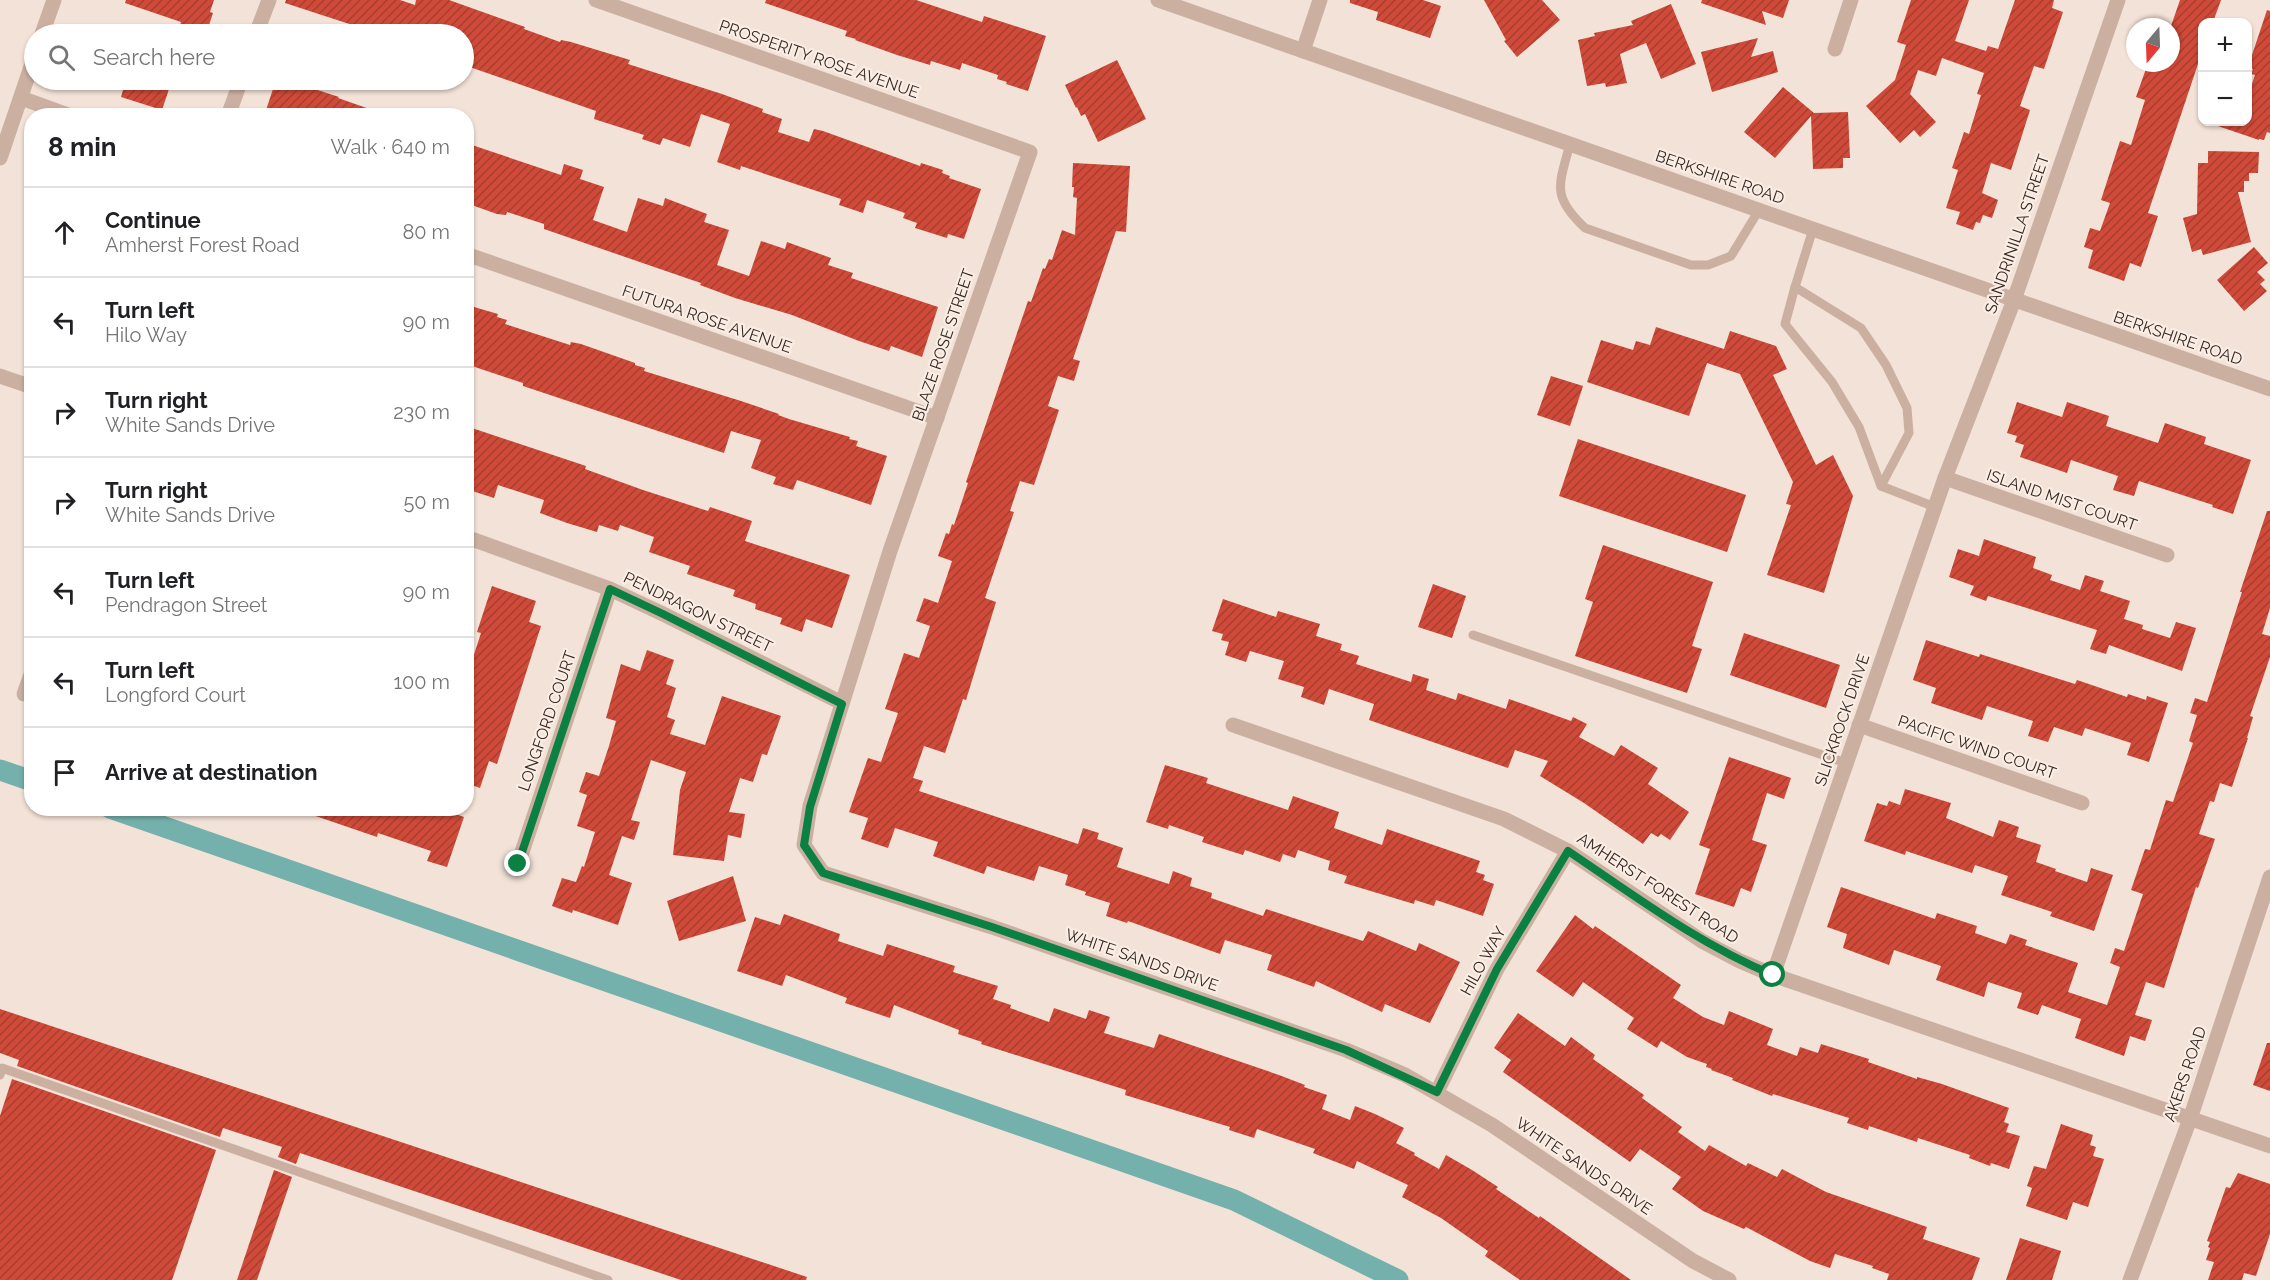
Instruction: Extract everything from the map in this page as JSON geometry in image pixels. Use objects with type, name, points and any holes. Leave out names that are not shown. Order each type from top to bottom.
[{"type":"street","points":[[46,24],[54,0]]},
{"type":"street","points":[[260,24],[268,0]]},
{"type":"street","name":"PROSPERITY ROSE AVENUE","points":[[596,0],[622,4],[1030,152]]},
{"type":"street","name":"BERKSHIRE ROAD","points":[[1158,0],[2270,389]]},
{"type":"street","points":[[1303,51],[1320,0]]},
{"type":"street","points":[[1835,49],[1851,0]]},
{"type":"street","name":"SANDRINILLA STREET","points":[[1946,478],[2014,300],[2118,0]]},
{"type":"street","points":[[0,158],[24,89]]},
{"type":"street","points":[[231,108],[237,90]]},
{"type":"street","points":[[21,98],[49,108]]},
{"type":"street","name":"BLAZE ROSE STREET","points":[[890,551],[1030,152]]},
{"type":"street","name":"FUTURA ROSE AVENUE","points":[[474,257],[937,418]]},
{"type":"street","points":[[0,376],[24,384]]},
{"type":"street","name":"SLICKROCK DRIVE","points":[[1773,975],[1946,478]]},
{"type":"street","name":"ISLAND MIST COURT","points":[[1946,478],[2168,555]]},
{"type":"street","name":"PENDRAGON STREET","points":[[474,540],[610,589],[842,704]]},
{"type":"street","name":"WHITE SANDS DRIVE","points":[[890,551],[810,807],[804,845],[823,873],[1003,930],[1346,1050],[1437,1092],[1492,1125],[1693,1261],[1729,1280]]},
{"type":"street","name":"LONGFORD COURT","points":[[518,864],[610,589]]},
{"type":"street","name":"AMHERST FOREST ROAD","points":[[1233,725],[1504,819],[1568,851],[1701,941],[1773,975],[2270,1146]]},
{"type":"street","name":"PACIFIC WIND COURT","points":[[1859,725],[2082,803]]},
{"type":"street","name":"HILO WAY","points":[[1437,1092],[1497,969],[1568,851]]},
{"type":"street","name":"AKERS ROAD","points":[[2130,1280],[2190,1119],[2267,898],[2270,878]]},
{"type":"lane","points":[[1570,144],[1559,183],[1560,194],[1572,216],[1585,228],[1680,262],[1691,265],[1708,265],[1731,256],[1759,210]]},
{"type":"lane","points":[[1813,229],[1785,324],[1832,382],[1859,427],[1881,486],[1935,507]]},
{"type":"lane","points":[[1795,287],[1861,328],[1886,365],[1907,408],[1909,433],[1881,486]]},
{"type":"lane","points":[[1473,635],[1846,763]]},
{"type":"lane","points":[[1,1069],[608,1280]]},
{"type":"building","points":[[126,0],[214,0],[209,24],[180,24],[181,22],[125,3]]},
{"type":"building","points":[[286,0],[400,0],[415,5],[416,0],[449,0],[560,42],[561,40],[571,42],[630,60],[628,64],[763,109],[762,112],[782,119],[778,132],[809,142],[814,129],[823,131],[920,166],[921,163],[943,170],[942,173],[950,176],[949,178],[981,189],[964,239],[948,234],[947,238],[915,228],[917,223],[903,218],[905,213],[867,200],[863,213],[839,205],[841,199],[741,166],[740,170],[717,162],[730,124],[701,114],[690,147],[663,138],[660,145],[642,139],[644,135],[594,119],[596,111],[474,68],[474,24],[349,24],[285,3]]},
{"type":"building","points":[[766,0],[916,0],[982,22],[984,16],[1046,36],[1028,91],[1006,84],[1007,82],[997,79],[998,75],[962,63],[960,70],[931,61],[930,65],[897,55],[845,36],[847,31],[765,3]]},
{"type":"building","points":[[1350,0],[1423,0],[1441,6],[1430,38],[1376,20],[1378,12],[1350,3]]},
{"type":"building","points":[[1484,0],[1542,0],[1560,20],[1517,57],[1504,41],[1506,40]]},
{"type":"building","points":[[1702,0],[1789,0],[1783,18],[1762,11],[1766,25],[1701,3]]},
{"type":"building","points":[[1911,0],[1969,0],[1955,41],[1986,51],[1988,46],[1998,49],[2015,0],[2054,0],[2052,8],[2063,12],[2044,69],[2034,66],[2020,106],[2030,110],[2011,170],[1991,163],[1982,193],[1998,200],[1992,218],[1983,215],[1980,223],[1976,222],[1973,230],[1956,224],[1960,212],[1946,208],[1958,170],[1952,168],[1964,132],[1969,134],[1981,95],[1977,94],[1984,73],[1942,58],[1936,76],[1918,70],[1910,94],[1936,122],[1920,137],[1914,130],[1900,143],[1866,106],[1895,80],[1906,45],[1897,42]]},
{"type":"building","points":[[2180,0],[2221,0],[2214,18],[2198,18],[2198,64],[2148,213],[2158,216],[2141,267],[2130,263],[2124,281],[2088,268],[2093,250],[2084,247],[2090,228],[2100,231],[2110,203],[2101,200],[2120,141],[2131,145],[2145,100],[2136,97],[2145,72],[2180,72],[2180,18],[2174,18]]},
{"type":"building","points":[[1671,4],[1696,64],[1661,79],[1646,43],[1620,54],[1627,83],[1606,87],[1605,83],[1587,86],[1578,40],[1595,36],[1594,33],[1633,25],[1631,21]]},
{"type":"building","points":[[2267,10],[2270,11],[2270,133],[2267,132],[2264,140],[2218,126],[2252,126],[2252,84],[2255,75],[2252,74],[2252,55]]},
{"type":"building","points":[[1758,38],[1751,57],[1773,51],[1778,72],[1712,92],[1701,52]]},
{"type":"building","points":[[1117,60],[1146,119],[1098,142],[1085,114],[1081,116],[1065,85]]},
{"type":"building","points":[[1783,87],[1814,113],[1848,112],[1850,158],[1843,158],[1843,168],[1813,169],[1811,116],[1775,158],[1744,132]]},
{"type":"building","points":[[123,90],[169,90],[163,108],[121,97]]},
{"type":"building","points":[[273,90],[318,90],[367,108],[267,108]]},
{"type":"building","points":[[474,146],[561,175],[564,164],[583,170],[580,179],[604,187],[593,220],[627,232],[638,198],[663,206],[665,198],[707,214],[704,222],[729,230],[717,265],[749,276],[761,241],[785,249],[787,242],[831,258],[828,265],[853,273],[851,278],[938,307],[922,357],[891,346],[889,351],[544,229],[544,224],[507,212],[506,215],[474,206]]},
{"type":"building","points":[[2208,151],[2259,152],[2258,173],[2249,173],[2249,181],[2244,181],[2244,192],[2238,192],[2251,242],[2203,255],[2201,249],[2192,252],[2183,218],[2197,214],[2198,163],[2208,163]]},
{"type":"building","points":[[1073,163],[1130,166],[1126,232],[1116,231],[1073,359],[1080,361],[1074,381],[1058,376],[1048,406],[1059,410],[1034,485],[1020,481],[1010,511],[1014,512],[985,598],[996,602],[966,700],[963,699],[945,753],[924,746],[913,778],[923,781],[919,791],[1078,844],[1083,828],[1099,833],[1097,839],[1123,848],[1117,867],[1169,884],[1173,871],[1192,878],[1190,886],[1212,893],[1211,898],[1263,916],[1266,909],[1363,941],[1368,931],[1416,951],[1419,943],[1460,962],[1430,1023],[1385,1004],[1382,1012],[1316,981],[1314,987],[1267,970],[1272,955],[1225,940],[1220,954],[1128,921],[1127,923],[1106,916],[1110,903],[1085,895],[1086,892],[1065,885],[1068,875],[1039,866],[1034,881],[987,866],[984,874],[933,856],[938,842],[895,828],[888,848],[861,839],[868,818],[849,812],[868,758],[881,762],[898,713],[885,709],[904,653],[919,658],[930,626],[916,621],[924,598],[938,603],[952,561],[938,556],[946,533],[949,534],[952,524],[954,525],[968,483],[966,482],[1028,301],[1031,302],[1043,268],[1045,269],[1049,259],[1052,260],[1062,230],[1075,235],[1077,198],[1073,197]]},
{"type":"building","points":[[2254,247],[2268,263],[2257,272],[2265,280],[2260,284],[2267,291],[2244,311],[2217,280]]},
{"type":"building","points":[[474,307],[498,314],[497,317],[507,320],[505,324],[570,345],[571,342],[581,344],[635,363],[645,368],[644,371],[850,437],[849,439],[858,441],[856,446],[887,456],[871,505],[797,480],[793,490],[773,484],[776,477],[751,468],[761,440],[731,431],[724,453],[523,386],[523,383],[474,367]]},
{"type":"building","points":[[1656,327],[1724,349],[1730,331],[1776,346],[1787,369],[1773,375],[1816,465],[1833,455],[1853,496],[1824,593],[1767,575],[1791,505],[1786,504],[1793,482],[1740,374],[1707,363],[1689,416],[1587,382],[1601,340],[1633,350],[1636,341],[1650,345]]},
{"type":"building","points":[[1551,376],[1583,386],[1570,426],[1537,415]]},
{"type":"building","points":[[2017,402],[2062,417],[2067,402],[2109,416],[2106,426],[2158,443],[2165,423],[2206,437],[2204,444],[2251,460],[2233,514],[2212,507],[2213,505],[2139,481],[2134,496],[2113,490],[2118,476],[2071,460],[2067,473],[2020,457],[2024,445],[2015,442],[2017,436],[2007,433]]},
{"type":"building","points":[[474,429],[586,466],[585,469],[643,490],[708,511],[710,507],[752,521],[745,541],[850,575],[832,628],[806,619],[802,632],[780,624],[782,618],[755,609],[756,604],[733,596],[735,590],[687,574],[690,566],[649,552],[654,537],[620,525],[618,531],[599,525],[597,532],[567,523],[540,513],[544,500],[498,485],[494,498],[474,492]]},
{"type":"building","points":[[1578,439],[1746,495],[1727,552],[1559,496]]},
{"type":"building","points":[[2267,511],[2270,511],[2270,608],[2262,634],[2270,636],[2270,657],[2250,716],[2253,717],[2248,738],[2232,787],[2220,783],[2214,802],[2210,801],[2199,834],[2215,839],[2198,888],[2196,887],[2164,988],[2146,982],[2135,1015],[2152,1020],[2145,1041],[2130,1036],[2124,1056],[2075,1038],[2081,1019],[2042,1005],[2038,1015],[2017,1008],[2022,993],[1988,982],[1984,997],[1936,980],[1941,966],[1894,950],[1889,965],[1843,948],[1847,934],[1827,927],[1841,887],[1935,919],[1937,913],[1977,926],[1975,933],[2006,944],[2010,934],[2027,940],[2025,945],[2078,963],[2068,992],[2107,1005],[2120,967],[2110,963],[2115,948],[2124,951],[2143,894],[2131,890],[2145,849],[2150,850],[2166,800],[2173,802],[2193,743],[2189,741],[2197,715],[2190,713],[2195,698],[2207,702]]},
{"type":"building","points":[[1984,539],[2036,557],[2033,568],[2052,575],[2050,580],[2080,590],[2085,575],[2104,581],[2100,591],[2130,601],[2124,619],[2143,625],[2142,629],[2170,638],[2176,622],[2196,628],[2182,671],[2109,645],[2106,654],[2090,649],[2097,630],[1988,596],[1986,601],[1970,595],[1974,586],[1949,577],[1958,549],[1979,556]]},
{"type":"building","points":[[1603,545],[1713,582],[1692,646],[1702,649],[1687,693],[1575,656],[1593,602],[1585,599]]},
{"type":"building","points":[[1433,584],[1466,596],[1452,638],[1418,627]]},
{"type":"building","points":[[492,586],[536,601],[529,622],[541,626],[497,764],[489,761],[480,788],[474,786],[474,655],[481,633],[477,632]]},
{"type":"building","points":[[1223,599],[1276,617],[1278,611],[1320,624],[1316,636],[1342,644],[1340,650],[1359,656],[1356,664],[1411,682],[1413,674],[1429,679],[1426,690],[1456,700],[1458,693],[1506,709],[1509,699],[1571,721],[1573,717],[1587,724],[1579,737],[1614,756],[1621,745],[1658,768],[1648,784],[1689,812],[1670,840],[1661,834],[1658,837],[1651,833],[1643,844],[1540,776],[1548,761],[1515,750],[1508,768],[1369,720],[1374,704],[1329,689],[1324,705],[1301,697],[1304,687],[1278,679],[1284,661],[1250,651],[1246,662],[1225,655],[1229,642],[1221,640],[1223,634],[1212,631]]},
{"type":"building","points":[[1744,633],[1840,665],[1826,708],[1730,675]]},
{"type":"building","points":[[1926,640],[1979,657],[1980,654],[2075,684],[2077,680],[2127,697],[2128,694],[2146,700],[2147,696],[2168,703],[2149,762],[2127,755],[2131,743],[2085,728],[2082,736],[2054,727],[2048,742],[2028,736],[2033,721],[1987,706],[1982,720],[1931,703],[1936,688],[1913,680]]},
{"type":"building","points":[[647,650],[674,660],[666,684],[676,688],[667,717],[675,720],[670,734],[705,745],[722,696],[781,716],[767,755],[762,754],[753,782],[740,778],[729,812],[745,814],[741,838],[728,835],[724,861],[673,855],[680,790],[686,772],[651,760],[631,820],[640,822],[634,840],[622,836],[609,875],[632,883],[618,925],[573,910],[572,913],[552,906],[562,878],[576,882],[582,866],[584,867],[595,832],[577,826],[587,795],[579,792],[586,772],[599,776],[609,746],[616,721],[606,718],[621,664],[640,671]]},
{"type":"building","points":[[1729,757],[1791,778],[1784,799],[1767,793],[1752,840],[1767,845],[1751,892],[1741,888],[1734,907],[1695,894],[1710,849],[1699,845]]},
{"type":"building","points":[[1165,765],[1208,778],[1206,783],[1288,810],[1293,796],[1339,812],[1334,828],[1382,845],[1387,829],[1480,861],[1476,872],[1485,875],[1483,880],[1494,884],[1483,916],[1436,900],[1434,906],[1415,900],[1414,904],[1344,883],[1347,876],[1328,870],[1330,861],[1298,850],[1295,858],[1283,854],[1280,862],[1245,850],[1243,855],[1202,842],[1204,837],[1169,825],[1168,829],[1146,822]]},
{"type":"building","points":[[1905,789],[1951,803],[1946,818],[1993,837],[1999,820],[2019,827],[2016,837],[2041,845],[2036,862],[2056,869],[2055,871],[2087,882],[2091,868],[2113,875],[2094,931],[2050,916],[2052,912],[2001,895],[2008,876],[1975,865],[1972,873],[1906,851],[1905,855],[1864,841],[1877,803],[1887,806],[1889,801],[1900,805]]},
{"type":"building","points":[[316,816],[464,817],[447,867],[427,861],[431,851],[378,833],[377,837]]},
{"type":"building","points":[[733,876],[746,921],[679,941],[667,901]]},
{"type":"building","points":[[784,914],[840,934],[838,941],[883,956],[887,944],[955,966],[953,972],[998,986],[993,999],[1011,1005],[1010,1008],[1049,1022],[1054,1008],[1086,1019],[1089,1010],[1110,1017],[1104,1033],[1154,1048],[1159,1034],[1305,1085],[1304,1087],[1327,1095],[1322,1109],[1350,1120],[1355,1106],[1375,1114],[1404,1128],[1396,1143],[1415,1153],[1414,1155],[1439,1169],[1446,1155],[1498,1187],[1496,1189],[1539,1218],[1540,1216],[1631,1280],[1520,1280],[1485,1256],[1488,1251],[1441,1218],[1402,1197],[1408,1185],[1357,1161],[1354,1169],[1313,1153],[1315,1149],[1257,1129],[1254,1138],[1229,1130],[1230,1127],[1125,1095],[1126,1090],[981,1044],[982,1042],[958,1034],[959,1030],[894,1005],[890,1018],[845,1003],[847,998],[786,975],[782,986],[737,971],[755,917],[780,925]]},
{"type":"building","points":[[1575,915],[1593,929],[1595,926],[1681,985],[1673,998],[1703,1017],[1724,1025],[1729,1011],[1773,1029],[1767,1045],[1797,1056],[1800,1047],[1818,1053],[1821,1044],[1869,1059],[1868,1062],[1917,1079],[1917,1077],[1942,1084],[2009,1108],[2004,1122],[2009,1124],[2006,1132],[2020,1136],[2009,1169],[1991,1163],[1990,1166],[1969,1158],[1970,1155],[1918,1138],[1917,1142],[1869,1126],[1868,1130],[1847,1123],[1849,1118],[1773,1094],[1772,1096],[1732,1080],[1733,1078],[1711,1070],[1706,1067],[1707,1064],[1687,1057],[1661,1041],[1657,1048],[1627,1029],[1634,1018],[1583,982],[1573,997],[1536,971]]},
{"type":"building","points":[[0,1009],[807,1277],[806,1280],[681,1280],[300,1153],[296,1164],[278,1157],[282,1147],[223,1128],[220,1137],[17,1066],[19,1060],[0,1053]]},
{"type":"building","points":[[1518,1013],[1565,1046],[1571,1037],[1595,1055],[1593,1059],[1644,1095],[1642,1098],[1682,1127],[1678,1132],[1705,1151],[1709,1145],[1746,1166],[1748,1163],[1777,1177],[1782,1169],[1826,1192],[1927,1227],[1923,1239],[1980,1258],[1972,1280],[1887,1280],[1889,1274],[1872,1268],[1873,1266],[1835,1254],[1830,1268],[1810,1261],[1746,1227],[1744,1229],[1703,1211],[1672,1189],[1681,1177],[1640,1149],[1630,1162],[1503,1072],[1511,1060],[1494,1048]]},
{"type":"building","points":[[2267,1043],[2270,1043],[2270,1091],[2253,1085]]},
{"type":"building","points":[[12,1079],[216,1150],[172,1280],[0,1280],[0,1116]]},
{"type":"building","points":[[2061,1124],[2093,1135],[2090,1145],[2096,1147],[2093,1156],[2104,1159],[2088,1207],[2073,1202],[2067,1220],[2026,1206],[2032,1188],[2027,1186],[2034,1166],[2046,1169]]},
{"type":"building","points":[[274,1170],[292,1177],[257,1280],[237,1280]]},
{"type":"building","points":[[2238,1173],[2270,1184],[2270,1234],[2256,1276],[2244,1273],[2242,1280],[2208,1280],[2214,1262],[2206,1260],[2210,1248],[2208,1247],[2210,1242],[2207,1241],[2226,1187],[2230,1188]]},
{"type":"building","points":[[2020,1238],[2061,1251],[2052,1280],[2006,1280]]},
{"type":"waterway","points":[[0,770],[24,778]]},
{"type":"waterway","points":[[133,816],[1234,1200],[1398,1280]]},
{"type":"route","points":[[518,864],[610,589],[842,704],[810,807],[804,845],[823,873],[992,927],[1346,1050],[1437,1092],[1497,969],[1568,851],[1701,941],[1773,975]]}]
